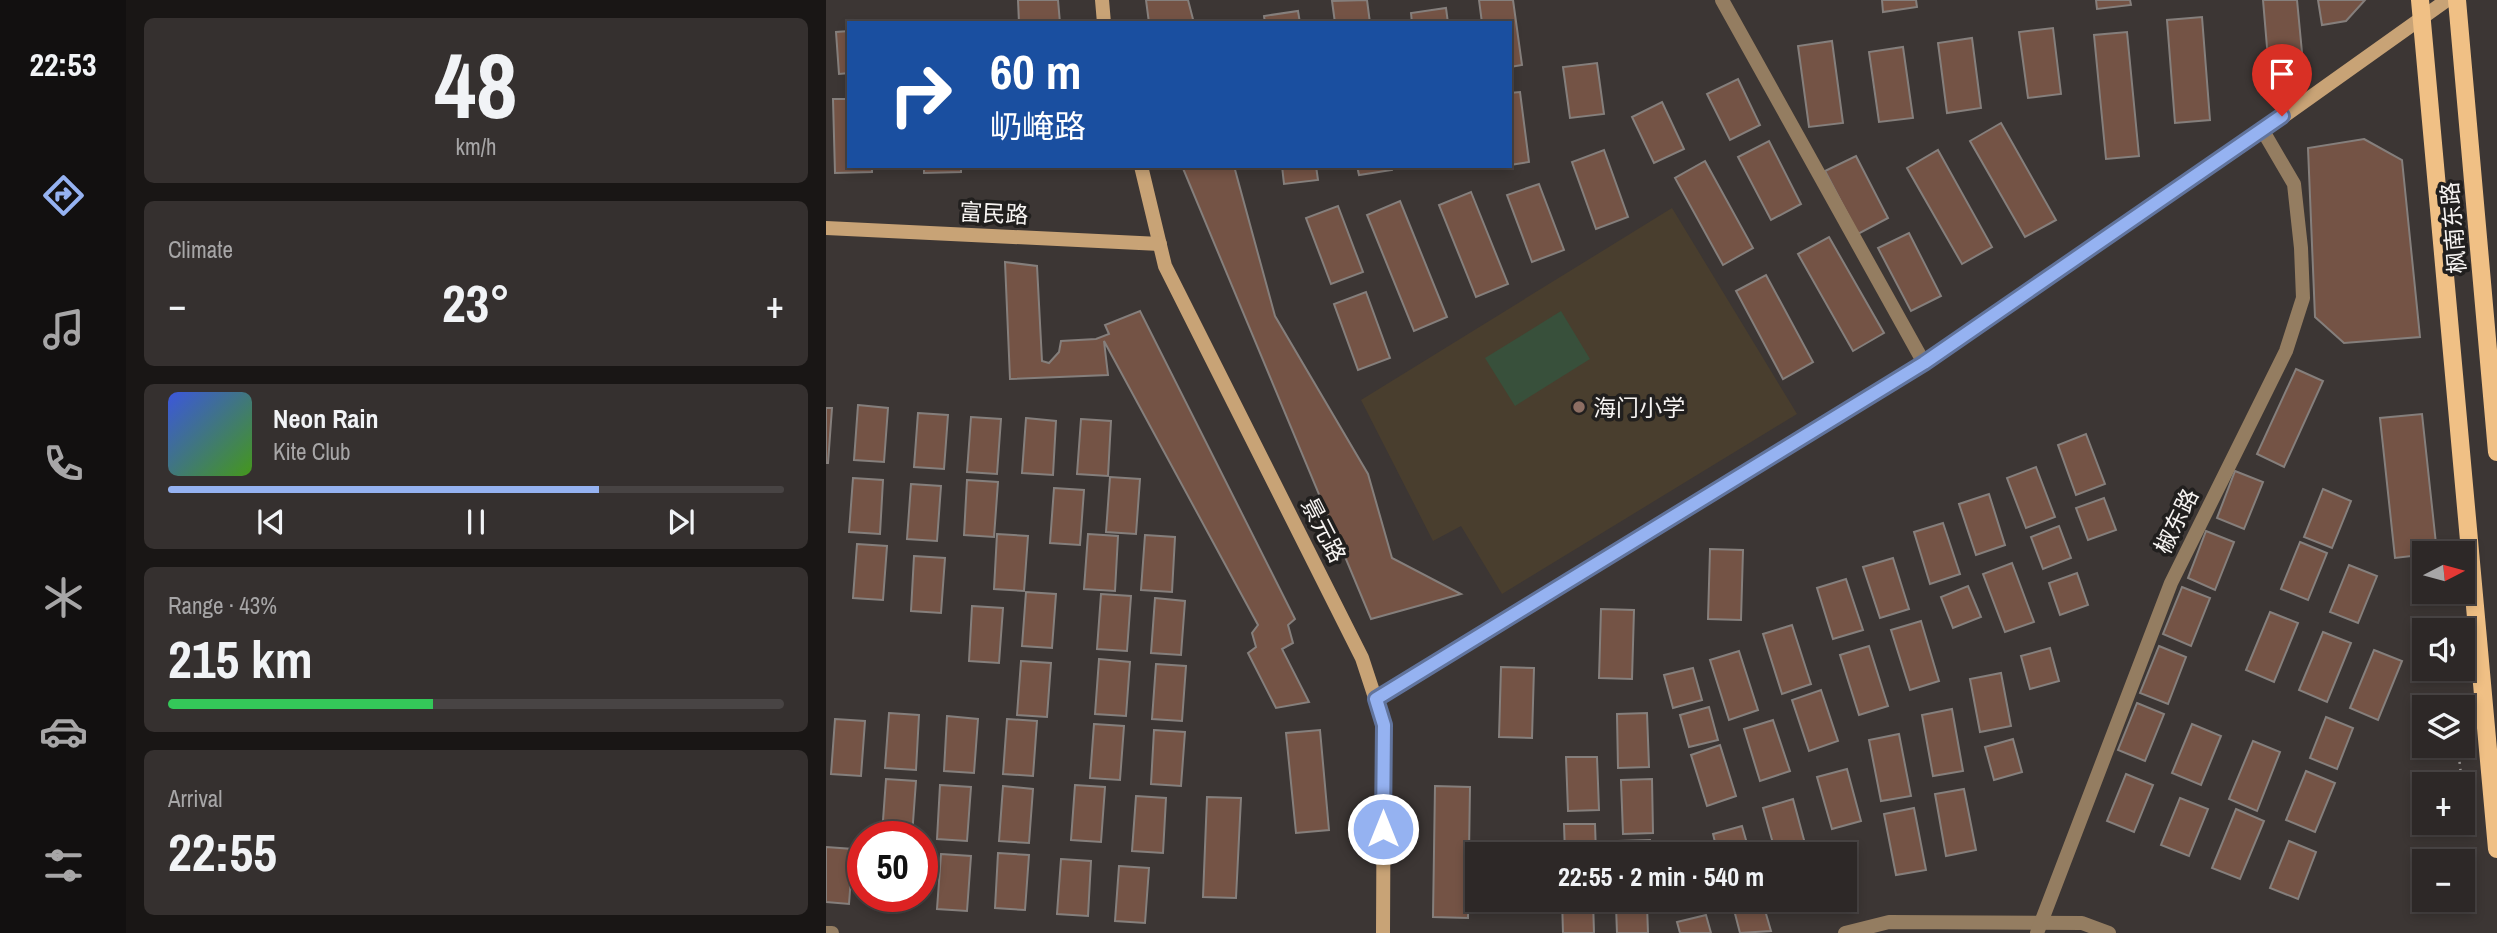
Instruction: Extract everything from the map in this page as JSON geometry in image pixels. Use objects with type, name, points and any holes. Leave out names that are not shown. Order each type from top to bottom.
[{"type":"main road","name":"枫南东路","points":[[2457,0],[2497,452]]},
{"type":"main road","points":[[2421,8],[2497,849]]},
{"type":"street","points":[[1102,0],[1104,21]]},
{"type":"street","points":[[1722,0],[1924,363]]},
{"type":"street","points":[[1376,699],[1924,363],[2263,131],[2421,8],[2447,0]]},
{"type":"street","name":"椒东路","points":[[2039,928],[2171,583],[2286,351],[2303,298],[2294,184],[2263,131]]},
{"type":"street","name":"景元路","points":[[1141,168],[1166,266],[1362,658],[1376,699],[1384,725],[1383,933]]},
{"type":"street","name":"富民路","points":[[826,228],[1160,244]]},
{"type":"street","points":[[1845,933],[1889,922],[2039,928],[2082,923],[2109,933]]},
{"type":"street","points":[[826,933],[832,933]]},
{"type":"shaded area","name":"海门小学","points":[[1672,208],[1797,414],[1502,594],[1461,526],[1433,541],[1361,400]]},
{"type":"green space","points":[[1561,311],[1590,359],[1515,406],[1485,358]]},
{"type":"building","points":[[1018,0],[1058,0],[1060,21],[1019,21]]},
{"type":"building","points":[[1146,0],[1188,0],[1193,21],[1149,21]]},
{"type":"building","points":[[1367,0],[1370,21],[1335,21],[1332,1]]},
{"type":"building","points":[[1479,0],[1513,0],[1522,65],[1512,67],[1512,21],[1482,21]]},
{"type":"building","points":[[1882,0],[1916,0],[1917,7],[1883,12]]},
{"type":"building","points":[[2096,0],[2130,0],[2131,5],[2097,9]]},
{"type":"building","points":[[2263,0],[2297,0],[2303,63],[2276,72],[2267,47]]},
{"type":"building","points":[[2318,0],[2365,0],[2346,21],[2322,25]]},
{"type":"building","points":[[1446,8],[1448,21],[1412,21],[1411,13]]},
{"type":"building","points":[[1298,11],[1300,21],[1265,21],[1264,16]]},
{"type":"building","points":[[2202,17],[2210,120],[2175,123],[2167,20]]},
{"type":"building","points":[[2053,28],[2061,94],[2028,98],[2019,32]]},
{"type":"building","points":[[847,31],[847,73],[839,74],[836,32]]},
{"type":"building","points":[[2127,32],[2139,156],[2106,159],[2094,35]]},
{"type":"building","points":[[1972,38],[1981,108],[1947,113],[1938,43]]},
{"type":"building","points":[[1832,41],[1843,123],[1809,127],[1798,46]]},
{"type":"building","points":[[1903,47],[1913,118],[1879,122],[1869,52]]},
{"type":"building","points":[[1597,63],[1604,114],[1570,118],[1563,67]]},
{"type":"building","points":[[1738,79],[1760,125],[1730,140],[1707,94]]},
{"type":"building","points":[[1520,92],[1529,162],[1512,165],[1512,93]]},
{"type":"building","points":[[833,99],[847,99],[847,168],[872,168],[872,172],[835,173]]},
{"type":"building","points":[[1662,102],[1684,149],[1654,163],[1632,117]]},
{"type":"building","points":[[2001,123],[2056,220],[2025,237],[1970,141]]},
{"type":"building","points":[[2364,139],[2402,160],[2420,337],[2344,343],[2315,317],[2308,148]]},
{"type":"building","points":[[1769,141],[1801,204],[1771,220],[1738,157]]},
{"type":"building","points":[[1604,150],[1628,217],[1596,229],[1572,162]]},
{"type":"building","points":[[1938,150],[1992,247],[1962,264],[1907,168]]},
{"type":"building","points":[[1856,156],[1888,218],[1858,234],[1825,171]]},
{"type":"building","points":[[1705,161],[1753,248],[1723,265],[1675,178]]},
{"type":"building","points":[[924,168],[961,168],[961,172],[924,173]]},
{"type":"building","points":[[1183,168],[1235,168],[1275,316],[1368,474],[1392,558],[1461,594],[1371,619]]},
{"type":"building","points":[[1282,168],[1316,168],[1318,180],[1284,184]]},
{"type":"building","points":[[1357,168],[1392,168],[1392,170],[1359,175]]},
{"type":"building","points":[[1539,184],[1564,250],[1532,262],[1507,195]]},
{"type":"building","points":[[1471,192],[1508,284],[1476,297],[1439,205]]},
{"type":"building","points":[[1400,201],[1447,317],[1414,331],[1367,215]]},
{"type":"building","points":[[1338,206],[1363,272],[1331,284],[1306,218]]},
{"type":"building","points":[[1909,233],[1941,296],[1911,311],[1878,248]]},
{"type":"building","points":[[1829,237],[1884,333],[1853,351],[1798,254]]},
{"type":"building","points":[[1005,262],[1037,266],[1042,361],[1049,363],[1059,352],[1061,341],[1096,339],[1109,334],[1105,325],[1140,311],[1295,619],[1288,625],[1293,643],[1282,649],[1309,702],[1276,708],[1248,653],[1256,647],[1252,633],[1258,625],[1104,341],[1108,375],[1010,379]]},
{"type":"building","points":[[1766,275],[1813,362],[1783,379],[1736,291]]},
{"type":"building","points":[[1366,292],[1390,358],[1358,370],[1334,304]]},
{"type":"building","points":[[2296,369],[2323,381],[2284,467],[2257,454]]},
{"type":"building","points":[[858,405],[888,408],[884,462],[854,460]]},
{"type":"building","points":[[826,408],[832,408],[828,463],[826,463]]},
{"type":"building","points":[[918,413],[948,415],[944,469],[914,467]]},
{"type":"building","points":[[2422,414],[2436,541],[2412,541],[2412,556],[2395,558],[2380,418]]},
{"type":"building","points":[[971,417],[1001,419],[997,474],[967,472]]},
{"type":"building","points":[[1026,418],[1056,421],[1053,475],[1022,473]]},
{"type":"building","points":[[1081,419],[1111,421],[1108,476],[1077,474]]},
{"type":"building","points":[[2086,434],[2105,484],[2076,495],[2058,445]]},
{"type":"building","points":[[2036,467],[2055,517],[2026,528],[2007,478]]},
{"type":"building","points":[[2235,471],[2263,482],[2244,529],[2217,518]]},
{"type":"building","points":[[1110,477],[1140,479],[1136,534],[1106,532]]},
{"type":"building","points":[[853,478],[883,480],[880,534],[849,532]]},
{"type":"building","points":[[967,480],[998,482],[994,537],[964,535]]},
{"type":"building","points":[[911,484],[941,486],[937,541],[907,539]]},
{"type":"building","points":[[1054,488],[1084,490],[1080,545],[1050,543]]},
{"type":"building","points":[[2323,489],[2351,501],[2332,548],[2304,537]]},
{"type":"building","points":[[1989,494],[2005,545],[1976,555],[1959,504]]},
{"type":"building","points":[[2104,498],[2116,530],[2088,540],[2076,508]]},
{"type":"building","points":[[1943,523],[1960,574],[1930,584],[1914,532]]},
{"type":"building","points":[[2059,526],[2071,558],[2043,569],[2031,537]]},
{"type":"building","points":[[2206,531],[2234,542],[2215,590],[2188,578]]},
{"type":"building","points":[[997,534],[1028,536],[1024,591],[994,589]]},
{"type":"building","points":[[1088,534],[1118,536],[1115,591],[1084,589]]},
{"type":"building","points":[[1145,535],[1175,537],[1172,592],[1141,590]]},
{"type":"building","points":[[2300,542],[2327,553],[2308,600],[2281,589]]},
{"type":"building","points":[[857,544],[887,546],[883,600],[853,598]]},
{"type":"building","points":[[1710,549],[1743,550],[1741,620],[1708,619]]},
{"type":"building","points":[[914,556],[945,558],[941,613],[911,611]]},
{"type":"building","points":[[1893,558],[1909,609],[1880,618],[1863,567]]},
{"type":"building","points":[[2012,563],[2034,622],[2005,632],[1983,574]]},
{"type":"building","points":[[2349,565],[2377,576],[2358,623],[2330,612]]},
{"type":"building","points":[[2077,573],[2088,605],[2060,615],[2049,583]]},
{"type":"building","points":[[1846,579],[1863,630],[1833,639],[1817,588]]},
{"type":"building","points":[[1968,586],[1981,617],[1953,628],[1941,597]]},
{"type":"building","points":[[2182,587],[2210,598],[2191,646],[2163,634]]},
{"type":"building","points":[[1026,592],[1056,594],[1052,648],[1022,646]]},
{"type":"building","points":[[1101,594],[1131,596],[1127,651],[1097,649]]},
{"type":"building","points":[[1155,598],[1185,601],[1181,655],[1151,653]]},
{"type":"building","points":[[972,606],[1003,608],[999,663],[969,661]]},
{"type":"building","points":[[1601,609],[1634,610],[1632,679],[1599,678]]},
{"type":"building","points":[[2270,612],[2298,623],[2274,682],[2246,670]]},
{"type":"building","points":[[1921,621],[1939,681],[1910,690],[1891,630]]},
{"type":"building","points":[[1792,625],[1811,684],[1782,694],[1763,634]]},
{"type":"building","points":[[2323,632],[2351,643],[2327,702],[2299,690]]},
{"type":"building","points":[[1869,646],[1888,706],[1859,715],[1840,655]]},
{"type":"building","points":[[2159,646],[2186,657],[2168,704],[2140,693]]},
{"type":"building","points":[[2050,648],[2059,681],[2030,689],[2021,656]]},
{"type":"building","points":[[2374,650],[2402,661],[2378,720],[2350,708]]},
{"type":"building","points":[[1739,651],[1758,710],[1729,720],[1710,660]]},
{"type":"building","points":[[1099,659],[1130,662],[1126,716],[1095,714]]},
{"type":"building","points":[[1021,661],[1051,663],[1047,717],[1017,715]]},
{"type":"building","points":[[1156,664],[1186,666],[1182,721],[1152,719]]},
{"type":"building","points":[[1501,667],[1534,668],[1532,738],[1499,737]]},
{"type":"building","points":[[1693,668],[1702,700],[1673,708],[1664,675]]},
{"type":"building","points":[[2001,673],[2011,726],[1980,732],[1970,679]]},
{"type":"building","points":[[1821,690],[1838,741],[1809,751],[1792,700]]},
{"type":"building","points":[[2137,703],[2164,714],[2145,761],[2118,750]]},
{"type":"building","points":[[1709,707],[1718,740],[1689,747],[1680,715]]},
{"type":"building","points":[[1952,709],[1963,771],[1933,776],[1922,715]]},
{"type":"building","points":[[889,713],[919,715],[916,770],[885,768]]},
{"type":"building","points":[[1647,713],[1649,767],[1618,768],[1617,714]]},
{"type":"building","points":[[947,716],[978,719],[974,773],[944,771]]},
{"type":"building","points":[[2326,717],[2353,728],[2337,769],[2310,758]]},
{"type":"building","points":[[835,719],[865,721],[861,776],[831,774]]},
{"type":"building","points":[[1007,719],[1037,721],[1033,776],[1003,774]]},
{"type":"building","points":[[1773,720],[1790,771],[1760,781],[1744,729]]},
{"type":"building","points":[[1094,724],[1124,726],[1120,780],[1090,778]]},
{"type":"building","points":[[2192,724],[2221,736],[2201,785],[2172,773]]},
{"type":"building","points":[[1154,730],[1185,732],[1181,786],[1151,784]]},
{"type":"building","points":[[1320,730],[1329,830],[1296,833],[1286,733]]},
{"type":"building","points":[[1899,734],[1911,796],[1881,801],[1869,740]]},
{"type":"building","points":[[2013,739],[2022,772],[1994,780],[1985,747]]},
{"type":"building","points":[[2253,741],[2280,752],[2257,811],[2229,799]]},
{"type":"building","points":[[1720,745],[1736,796],[1707,806],[1691,755]]},
{"type":"building","points":[[1566,757],[1597,757],[1599,810],[1568,811]]},
{"type":"building","points":[[1847,769],[1861,821],[1832,829],[1817,777]]},
{"type":"building","points":[[2306,771],[2335,783],[2315,832],[2286,820]]},
{"type":"building","points":[[2126,774],[2153,785],[2134,832],[2107,821]]},
{"type":"building","points":[[886,779],[916,781],[913,821],[883,821]]},
{"type":"building","points":[[1652,779],[1653,833],[1623,834],[1621,780]]},
{"type":"building","points":[[940,785],[971,787],[967,841],[938,839]]},
{"type":"building","points":[[1075,785],[1105,787],[1101,842],[1071,840]]},
{"type":"building","points":[[1003,786],[1033,789],[1029,843],[999,841]]},
{"type":"building","points":[[1435,786],[1470,787],[1469,842],[1465,842],[1465,912],[1468,912],[1468,918],[1433,917]]},
{"type":"building","points":[[1964,789],[1976,850],[1946,856],[1935,794]]},
{"type":"building","points":[[1136,796],[1166,798],[1163,853],[1132,851]]},
{"type":"building","points":[[1207,797],[1241,798],[1236,898],[1203,897]]},
{"type":"building","points":[[2180,798],[2208,809],[2189,856],[2161,845]]},
{"type":"building","points":[[1793,799],[1805,842],[1773,842],[1763,808]]},
{"type":"building","points":[[1914,808],[1926,870],[1896,875],[1884,814]]},
{"type":"building","points":[[2236,809],[2264,821],[2240,879],[2212,868]]},
{"type":"building","points":[[1564,824],[1595,824],[1596,842],[1565,842]]},
{"type":"building","points":[[1742,826],[1747,842],[1715,842],[1713,834]]},
{"type":"building","points":[[1650,840],[1650,842],[1619,842]]},
{"type":"building","points":[[2289,841],[2316,852],[2298,899],[2270,888]]},
{"type":"building","points":[[826,847],[847,849],[847,904],[826,902]]},
{"type":"building","points":[[998,853],[1029,855],[1025,910],[995,908]]},
{"type":"building","points":[[941,854],[971,856],[967,911],[938,909]]},
{"type":"building","points":[[1061,859],[1091,861],[1088,916],[1057,914]]},
{"type":"building","points":[[1119,866],[1149,868],[1145,923],[1115,921]]},
{"type":"building","points":[[1562,912],[1593,912],[1594,933],[1563,933]]},
{"type":"building","points":[[1616,912],[1647,912],[1648,933],[1617,933]]},
{"type":"building","points":[[1735,912],[1765,912],[1771,931],[1740,933]]},
{"type":"building","points":[[1706,915],[1711,933],[1680,933],[1677,922]]},
{"type":"place","name":"海门小学","points":[[1579,407]]},
{"type":"route","points":[[1383,829],[1384,725],[1376,699],[1924,363],[2282,116]]}]
